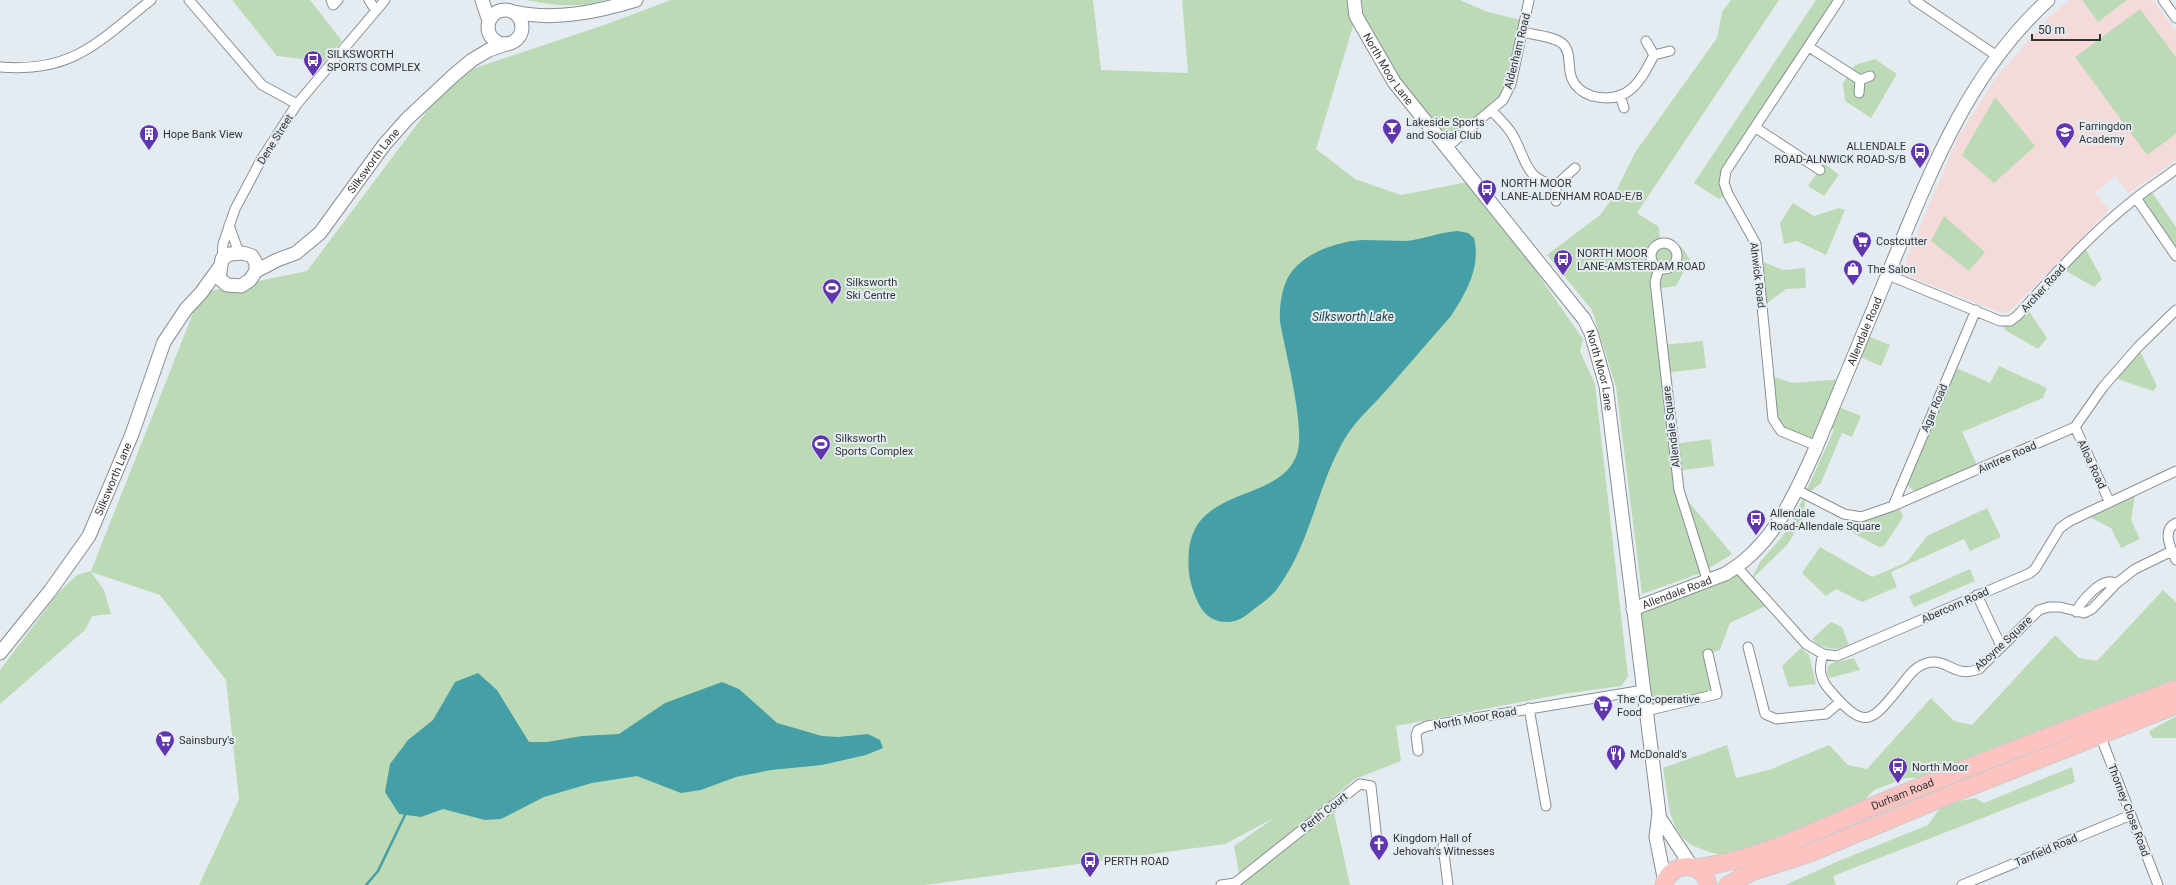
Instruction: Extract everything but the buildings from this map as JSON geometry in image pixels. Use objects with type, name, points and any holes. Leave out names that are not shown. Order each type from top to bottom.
[{"type":"highway","name":"Durham Road","points":[[1664,883],[1675,869],[1681,866],[1693,867],[1737,860],[1788,842],[1886,801],[2176,689]]},
{"type":"highway","name":"Durham Road","points":[[1728,885],[1751,872],[1810,853],[1952,794],[2176,705]]},
{"type":"highway","points":[[1693,867],[1705,876],[1708,885]]},
{"type":"street","points":[[0,67],[34,68],[65,61],[94,45],[151,0]]},
{"type":"street","name":"Dene Street","points":[[190,0],[262,85],[297,104],[261,160],[235,208],[223,244],[221,264]]},
{"type":"street","points":[[369,0],[376,11]]},
{"type":"street","points":[[297,104],[386,0]]},
{"type":"street","points":[[482,0],[488,25],[494,39],[506,44]]},
{"type":"street","points":[[490,0],[519,17],[522,30]]},
{"type":"street","name":"Silksworth Lane","points":[[472,60],[493,15],[509,11],[528,15],[551,16],[582,13],[636,0]]},
{"type":"street","name":"North Moor Lane","points":[[1354,0],[1356,16],[1394,82],[1584,319],[1591,333],[1606,386],[1659,817],[1656,837],[1664,883]]},
{"type":"street","name":"Aldenham Road","points":[[1446,148],[1492,111],[1503,100],[1511,84],[1529,0]]},
{"type":"street","name":"Alnwick Road","points":[[1817,446],[1781,431],[1773,418],[1756,244],[1728,194],[1724,183],[1726,172],[1839,0]]},
{"type":"street","points":[[1914,0],[1997,56]]},
{"type":"street","name":"Allendale Road","points":[[1634,609],[1708,582],[1737,567],[1772,532],[1797,490],[1817,446],[1929,174],[1953,125],[1981,77],[1997,56],[2048,0]]},
{"type":"street","points":[[2163,0],[2176,18]]},
{"type":"street","name":"Silksworth Lane","points":[[201,293],[227,285],[241,286],[250,280],[256,272],[277,260],[296,253],[320,233],[384,145],[407,120],[472,60],[489,50],[516,40],[522,30],[534,22],[551,16]]},
{"type":"street","points":[[1522,32],[1556,40],[1563,44],[1568,54],[1571,78],[1580,90],[1596,97],[1626,93],[1638,83],[1654,55],[1670,52]]},
{"type":"street","points":[[1646,41],[1654,55]]},
{"type":"street","points":[[1809,47],[1860,80]]},
{"type":"street","points":[[1860,80],[1870,76]]},
{"type":"street","points":[[1859,93],[1860,80]]},
{"type":"street","points":[[1620,95],[1624,108]]},
{"type":"street","points":[[1492,111],[1512,133],[1531,172],[1546,183],[1556,184],[1575,168]]},
{"type":"street","points":[[1756,128],[1820,170]]},
{"type":"street","name":"Archer Road","points":[[1888,275],[2000,321],[2010,321],[2017,316],[2056,273],[2136,198],[2176,169]]},
{"type":"street","points":[[1556,184],[1556,200]]},
{"type":"street","points":[[2136,198],[2176,256]]},
{"type":"street","points":[[229,225],[245,254],[256,263],[256,272]]},
{"type":"street","points":[[227,285],[218,278],[221,264],[230,254],[266,256],[277,260]]},
{"type":"street","name":"Silksworth Lane","points":[[0,652],[50,591],[89,536],[132,434],[164,342],[186,309],[201,293],[221,264]]},
{"type":"street","name":"Allendale Square","points":[[1659,268],[1655,282],[1679,490],[1708,582]]},
{"type":"street","name":"Agar Road","points":[[1893,506],[1976,310]]},
{"type":"street","points":[[2075,427],[2103,387],[2138,347],[2176,310]]},
{"type":"street","name":"Aintree Road","points":[[1797,490],[1844,514],[1853,517],[1870,515],[2075,427]]},
{"type":"street","name":"Alloa Road","points":[[2075,427],[2109,501]]},
{"type":"street","name":"Abercorn Road","points":[[1823,654],[1837,656],[1852,651],[2030,573],[2035,569],[2060,528],[2070,521],[2109,501],[2176,471]]},
{"type":"street","points":[[2176,523],[2169,530],[2168,537],[2176,560]]},
{"type":"street","points":[[2117,583],[2108,581],[2103,583],[2080,602],[2076,612],[2084,613],[2092,609],[2117,583],[2135,569],[2172,551]]},
{"type":"street","points":[[1737,567],[1806,644],[1823,654]]},
{"type":"street","points":[[1977,595],[2001,646]]},
{"type":"street","name":"Aboyne Square","points":[[1823,654],[1820,673],[1824,683],[1840,702],[1858,717],[1867,718],[1877,714],[1913,671],[1920,666],[1929,662],[1938,662],[1957,671],[1971,672],[1979,669],[2039,610],[2049,607],[2060,607],[2076,612]]},
{"type":"street","points":[[1748,647],[1765,714],[1776,718],[1826,714],[1840,702]]},
{"type":"street","points":[[1646,711],[1717,694],[1708,654]]},
{"type":"street","name":"North Moor Road","points":[[1418,751],[1416,735],[1418,730],[1427,726],[1644,690]]},
{"type":"street","name":"North Moor Road","points":[[1529,708],[1546,806]]},
{"type":"street","name":"Thorney Close Road","points":[[2100,735],[2158,885]]},
{"type":"street","name":"Perth Court","points":[[1235,884],[1360,784],[1371,786],[1377,841]]},
{"type":"street","name":"Tanfield Road","points":[[1962,885],[2130,815]]},
{"type":"street","name":"North Moor Lane","points":[[1659,817],[1693,867]]},
{"type":"street","points":[[1443,846],[1448,885]]},
{"type":"street","points":[[1221,885],[1235,884]]},
{"type":"shaded area","name":"Farringdon Academy","points":[[2069,0],[2082,0],[2098,22],[2127,0],[2153,0],[2176,32],[2176,160],[2129,193],[2115,176],[2095,193],[2109,210],[2012,309],[2005,313],[1999,312],[1906,275],[1905,262],[1958,137],[1995,79],[2049,17]]},
{"type":"green space","points":[[232,0],[310,0],[342,41],[320,67],[312,60],[277,56]]},
{"type":"green space","points":[[527,0],[606,0],[596,3],[566,5],[547,4]]},
{"type":"green space","name":"Silksworth Sports Complex","points":[[671,0],[1093,0],[1101,70],[1188,73],[1182,0],[1460,0],[1485,11],[1524,21],[1503,100],[1446,148],[1356,16],[1316,149],[1355,179],[1401,195],[1473,181],[1583,339],[1580,351],[1595,384],[1628,677],[1621,686],[1563,694],[1396,726],[1401,761],[1355,779],[1331,799],[1350,885],[1241,885],[1234,846],[1274,818],[1225,844],[925,885],[199,885],[239,799],[226,680],[160,595],[91,572],[104,590],[111,614],[92,616],[85,630],[0,704],[0,670],[59,592],[77,575],[91,571],[201,293],[307,271],[454,75],[607,24]]},
{"type":"green space","points":[[1731,0],[1779,0],[1637,213],[1659,227],[1660,240],[1671,241],[1679,245],[1690,260],[1676,286],[1656,289],[1662,345],[1703,341],[1706,368],[1665,373],[1673,444],[1711,439],[1714,466],[1677,471],[1679,490],[1732,554],[1701,573],[1642,594],[1616,387],[1592,310],[1547,255],[1600,215],[1612,199],[1636,151],[1717,38],[1722,12]]},
{"type":"green space","points":[[1816,0],[1839,0],[1726,171],[1728,194],[1719,199],[1694,183]]},
{"type":"green space","points":[[2082,0],[2127,0],[2098,22]]},
{"type":"green space","points":[[2140,9],[2176,57],[2176,134],[2147,155],[2075,57]]},
{"type":"green space","points":[[1875,59],[1897,74],[1871,118],[1845,101],[1843,83],[1855,65]]},
{"type":"green space","points":[[1995,97],[2035,146],[1994,183],[1962,155]]},
{"type":"green space","points":[[1824,163],[1839,175],[1824,196],[1808,186]]},
{"type":"green space","points":[[2149,188],[2176,227],[2176,256],[2136,198]]},
{"type":"green space","points":[[1793,203],[1814,216],[1839,208],[1845,210],[1826,255],[1797,241],[1784,244],[1780,223]]},
{"type":"green space","points":[[1944,216],[1985,252],[1969,271],[1931,241]]},
{"type":"green space","points":[[2084,246],[2102,279],[2094,287],[2061,268]]},
{"type":"green space","points":[[1758,260],[1783,270],[1805,268],[1806,288],[1786,289],[1762,307]]},
{"type":"green space","points":[[2026,307],[2047,338],[2038,349],[2005,330],[2000,321],[2010,321]]},
{"type":"green space","points":[[1863,334],[1890,345],[1881,366],[1855,355]]},
{"type":"green space","points":[[2138,347],[2157,386],[2153,391],[2112,377]]},
{"type":"green space","points":[[1952,366],[1990,383],[1999,366],[2047,388],[2043,398],[1962,432],[1979,469],[1919,495],[1903,482]]},
{"type":"green space","points":[[1769,375],[1792,383],[1845,379],[1834,405],[1861,416],[1852,437],[1842,433],[1821,483],[1806,495],[1803,518],[1788,544],[1750,581],[1760,562],[1781,538],[1794,518],[1834,430],[1826,425],[1817,446],[1777,427]]},
{"type":"green space","points":[[2136,489],[2131,520],[2140,539],[2121,548],[2111,528],[2084,514]]},
{"type":"green space","points":[[1898,504],[1903,517],[1884,546],[1879,547],[1853,533],[1853,517]]},
{"type":"green space","points":[[1987,508],[2001,537],[1970,551],[1964,539],[1891,572],[1897,587],[1862,602],[1836,589],[1826,596],[1802,573],[1820,547],[1872,577],[1907,562],[1927,536]]},
{"type":"green space","points":[[1737,567],[1770,604],[1730,623],[1720,650],[1708,654],[1717,694],[1646,711],[1633,609]]},
{"type":"green space","points":[[1970,569],[1975,581],[1914,607],[1909,596]]},
{"type":"green space","points":[[2163,590],[2176,602],[2176,684],[1931,778],[1906,778],[1874,790],[1858,807],[1749,851],[1729,855],[1712,853],[1691,845],[1682,837],[1676,828],[1670,813],[1663,768],[1727,745],[1736,778],[1769,770],[1829,745],[1848,765],[1867,769],[1931,698],[1954,721],[1972,725],[2055,635],[2079,658],[2097,661]]},
{"type":"green space","points":[[1831,622],[1842,627],[1849,645],[1835,649],[1820,645],[1812,639]]},
{"type":"green space","points":[[1801,648],[1809,655],[1816,684],[1789,687],[1782,666]]},
{"type":"green space","points":[[1854,658],[1860,670],[1830,678],[1827,675],[1828,666],[1832,663]]},
{"type":"green space","points":[[2176,716],[2176,738],[2152,738],[2149,731]]},
{"type":"green space","points":[[2072,767],[2075,782],[1833,876],[1836,885],[1785,885],[1841,860],[1928,825],[1940,808],[1955,802],[1975,798],[1984,803]]},
{"type":"water","name":"Silksworth Lake","points":[[1458,231],[1468,233],[1474,238],[1476,249],[1474,269],[1467,288],[1451,316],[1347,435],[1328,473],[1307,532],[1289,571],[1272,595],[1242,618],[1227,622],[1219,621],[1208,616],[1200,606],[1194,594],[1190,578],[1188,563],[1189,549],[1195,529],[1207,514],[1222,504],[1274,481],[1288,470],[1297,454],[1299,427],[1297,409],[1280,321],[1282,297],[1285,284],[1290,274],[1296,266],[1304,260],[1333,245],[1363,240],[1407,241]]},
{"type":"water","points":[[478,673],[497,690],[529,742],[547,742],[582,736],[619,734],[665,703],[722,682],[739,689],[777,723],[822,736],[838,737],[868,734],[880,740],[883,748],[866,755],[822,765],[771,770],[736,777],[701,790],[681,793],[637,776],[592,783],[544,797],[501,819],[485,820],[443,809],[421,817],[399,814],[385,792],[390,764],[408,740],[433,720],[455,682]]},
{"type":"waterway","points":[[366,885],[378,871],[405,815]]},
{"type":"place","name":"SILKSWORTH SPORTS COMPLEX","points":[[313,77]]},
{"type":"place","name":"Lakeside Sports and Social Club","points":[[1392,145]]},
{"type":"place","name":"Farringdon Academy","points":[[2065,149]]},
{"type":"place","name":"Hope Bank View","points":[[149,151]]},
{"type":"place","name":"ALLENDALE ROAD-ALNWICK ROAD-S/B","points":[[1920,169]]},
{"type":"place","name":"NORTH MOOR LANE-ALDENHAM ROAD-E/B","points":[[1487,206]]},
{"type":"place","name":"Costcutter","points":[[1862,258]]},
{"type":"place","name":"NORTH MOOR LANE-AMSTERDAM ROAD","points":[[1563,276]]},
{"type":"place","name":"The Salon","points":[[1853,286]]},
{"type":"place","name":"Silksworth Ski Centre","points":[[832,305]]},
{"type":"place","name":"Silksworth Sports Complex","points":[[821,461]]},
{"type":"place","name":"Allendale Road-Allendale Square","points":[[1756,536]]},
{"type":"place","name":"The Co-operative Food","points":[[1603,722]]},
{"type":"place","name":"Sainsbury's","points":[[165,757]]},
{"type":"place","name":"McDonald's","points":[[1616,771]]},
{"type":"place","name":"North Moor","points":[[1898,784]]},
{"type":"place","name":"Kingdom Hall of Jehovah's Witnesses","points":[[1379,861]]},
{"type":"place","name":"PERTH ROAD","points":[[1090,878]]}]
